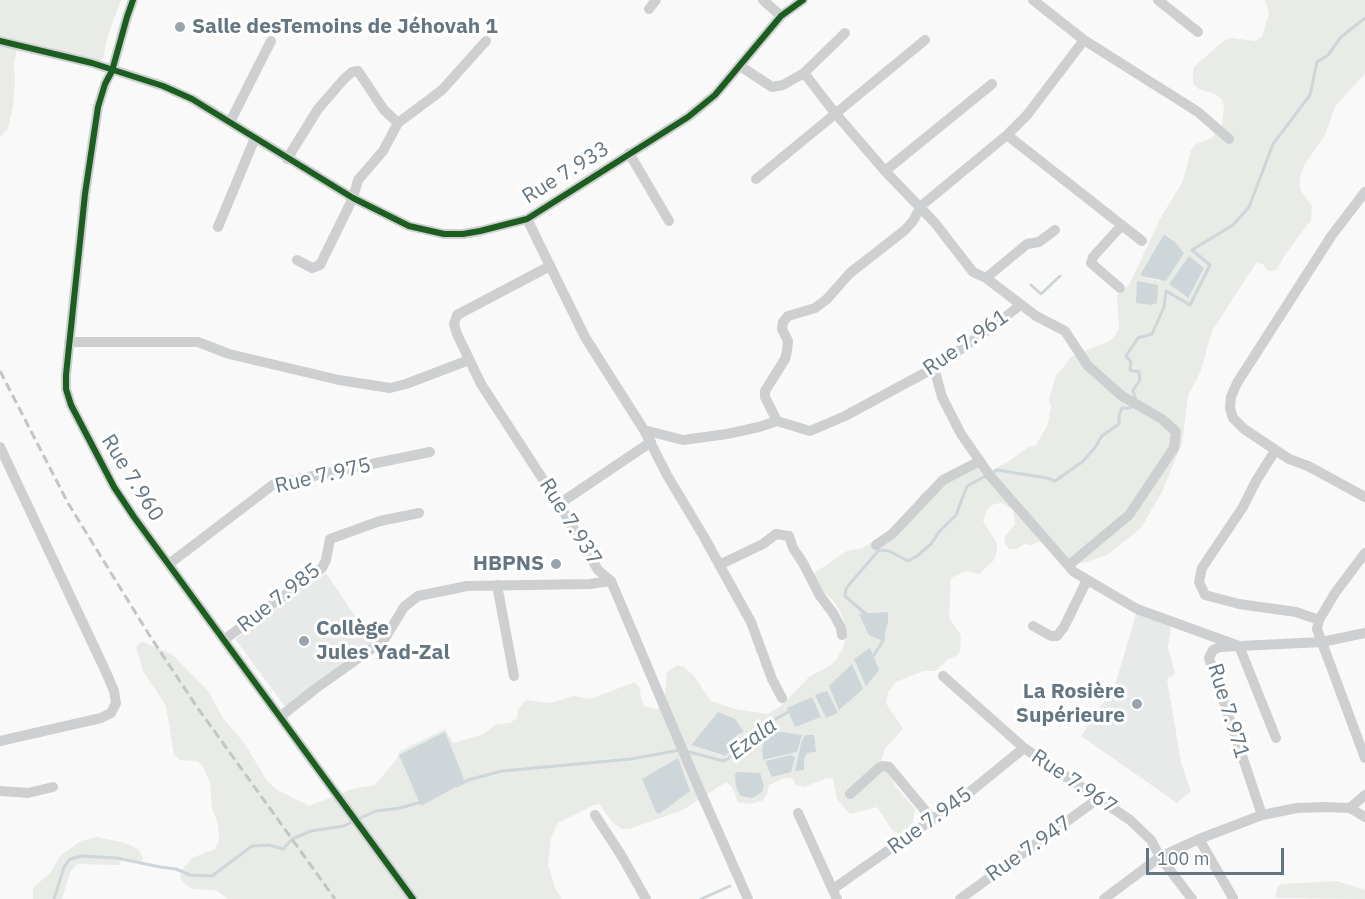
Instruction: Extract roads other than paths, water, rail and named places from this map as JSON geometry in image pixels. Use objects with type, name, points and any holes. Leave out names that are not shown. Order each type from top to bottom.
[{"type":"street","name":"Rue 7.960","points":[[133,0],[112,71],[100,95],[85,194],[66,389],[71,405],[114,487],[413,899]]},
{"type":"street","points":[[763,0],[780,16]]},
{"type":"street","name":"Rue 7.933","points":[[0,41],[74,58],[163,86],[192,99],[353,198],[409,226],[444,234],[480,231],[527,219],[628,153],[665,132],[702,106],[740,66],[780,16],[803,0]]},
{"type":"street","points":[[1033,0],[1084,40],[1198,112],[1229,139]]},
{"type":"street","points":[[1158,0],[1198,32]]},
{"type":"street","points":[[740,66],[772,87],[783,85],[804,73],[845,33]]},
{"type":"street","points":[[756,179],[925,40]]},
{"type":"street","points":[[644,430],[683,440],[727,434],[777,421],[765,397],[765,391],[785,359],[788,341],[782,329],[783,322],[788,316],[815,308],[826,299],[850,273],[905,230],[921,206],[1007,135],[1027,115],[1084,40]]},
{"type":"street","points":[[230,122],[271,41]]},
{"type":"street","points":[[297,260],[312,268],[320,265],[353,198],[361,176],[382,151],[398,123],[442,90],[486,42]]},
{"type":"street","points":[[287,159],[318,109],[352,72],[358,71],[384,110],[398,123]]},
{"type":"street","name":"Rue 7.961","points":[[777,421],[810,431],[845,416],[934,368],[1020,305],[986,278],[973,272],[921,206],[885,171],[804,73]]},
{"type":"street","points":[[885,171],[992,84]]},
{"type":"street","points":[[1007,135],[1142,241]]},
{"type":"street","points":[[218,227],[255,138]]},
{"type":"street","points":[[628,153],[669,221]]},
{"type":"street","points":[[1365,192],[1345,217],[1237,382],[1231,397],[1230,408],[1233,418],[1244,429],[1288,459],[1308,466],[1365,497]]},
{"type":"street","points":[[527,219],[585,337],[651,442],[667,475],[751,622],[772,679],[782,698]]},
{"type":"street","points":[[1120,288],[1091,263],[1093,257],[1122,225]]},
{"type":"street","points":[[986,278],[1027,244],[1039,242],[1054,230]]},
{"type":"street","name":"Rue 7.937","points":[[550,266],[457,315],[454,324],[481,384],[559,504],[598,570],[611,581]]},
{"type":"street","points":[[1020,305],[1065,331],[1088,366],[1122,396],[1162,418],[1176,432],[1174,448],[1129,515],[1069,565]]},
{"type":"street","points":[[69,342],[198,342],[229,354],[339,380],[390,388],[469,360]]},
{"type":"street","points":[[934,368],[942,397],[961,434],[988,474],[1069,565],[1087,580],[1137,609],[1239,646],[1276,738]]},
{"type":"street","points":[[559,504],[651,442]]},
{"type":"street","points":[[0,447],[105,670],[114,691],[116,703],[111,712],[101,718],[0,741]]},
{"type":"street","points":[[1275,450],[1256,480],[1243,507],[1202,568],[1199,582],[1205,595],[1239,604],[1296,612],[1319,620]]},
{"type":"street","name":"Rue 7.975","points":[[169,564],[274,484],[430,452]]},
{"type":"street","points":[[876,545],[892,534],[943,480],[980,461]]},
{"type":"street","name":"Rue 7.985","points":[[225,639],[322,568],[326,561],[330,538],[381,521],[418,513]]},
{"type":"street","points":[[719,565],[763,544],[776,534],[789,536],[793,548],[820,596],[833,613],[842,635]]},
{"type":"street","points":[[1365,553],[1335,593],[1319,620],[1317,629],[1365,758]]},
{"type":"street","points":[[1033,626],[1051,636],[1057,636],[1064,627],[1087,580]]},
{"type":"street","points":[[611,581],[748,899]]},
{"type":"street","name":"Rue 7.937","points":[[280,717],[384,640],[404,607],[418,596],[467,586],[590,584],[611,581]]},
{"type":"street","points":[[497,585],[514,676]]},
{"type":"street","name":"Rue 7.971","points":[[1262,815],[1209,658],[1213,650],[1220,647],[1323,642],[1365,633]]},
{"type":"street","name":"Rue 7.967","points":[[943,676],[1024,748],[1138,827],[1151,840],[1160,857],[1192,899]]},
{"type":"street","name":"Rue 7.945","points":[[835,894],[968,794],[1024,748]]},
{"type":"street","points":[[850,794],[880,767],[889,767],[932,819]]},
{"type":"street","points":[[0,791],[28,793],[53,787]]},
{"type":"street","points":[[1350,808],[1365,795]]},
{"type":"street","name":"Rue 7.947","points":[[960,899],[1099,798]]},
{"type":"street","points":[[1104,899],[1160,857],[1262,815],[1297,808],[1350,808],[1365,817]]},
{"type":"street","points":[[798,813],[835,894]]},
{"type":"street","points":[[595,815],[646,899]]},
{"type":"street","points":[[1199,839],[1233,898]]},
{"type":"waterway","points":[[1136,401],[1133,390],[1140,380],[1139,372],[1130,370],[1131,362],[1126,356],[1138,338],[1152,334],[1164,307],[1166,291],[1190,305],[1210,265],[1192,250],[1233,225],[1249,207],[1273,144],[1310,95],[1317,62],[1328,55],[1341,37],[1365,18]]},
{"type":"waterway","points":[[1031,285],[1041,294],[1060,276]]},
{"type":"waterway","name":"Ezala","points":[[868,616],[845,596],[846,589],[879,550],[889,551],[908,561],[917,556],[931,544],[956,515],[967,486],[997,470],[1055,481],[1082,462],[1102,436],[1119,424],[1122,408],[1132,406]]},
{"type":"waterway","name":"Ezala","points":[[872,658],[884,639],[883,635]]},
{"type":"waterway","name":"Ezala","points":[[686,751],[723,761],[763,726],[792,710]]},
{"type":"waterway","name":"Ezala","points":[[457,786],[468,780],[502,771],[631,759],[680,750]]},
{"type":"waterway","name":"Ezala","points":[[358,819],[376,811],[421,802]]},
{"type":"waterway","points":[[54,899],[64,867],[70,859],[82,856],[117,858],[176,869],[190,875],[212,876],[252,846],[269,845],[283,849],[292,839],[311,831],[344,826],[352,822]]},
{"type":"waterway","points":[[701,899],[730,886]]},
{"type":"railway","points":[[0,371],[68,503],[148,633],[197,707],[335,899]]},
{"type":"place","name":"Salle desTemoins de Jéhovah 1","points":[[180,27]]},
{"type":"place","name":"HBPNS","points":[[556,564]]},
{"type":"place","name":"Collège Jules Yad-Zal","points":[[304,641]]},
{"type":"place","name":"La Rosière Supérieure","points":[[1137,704]]}]
